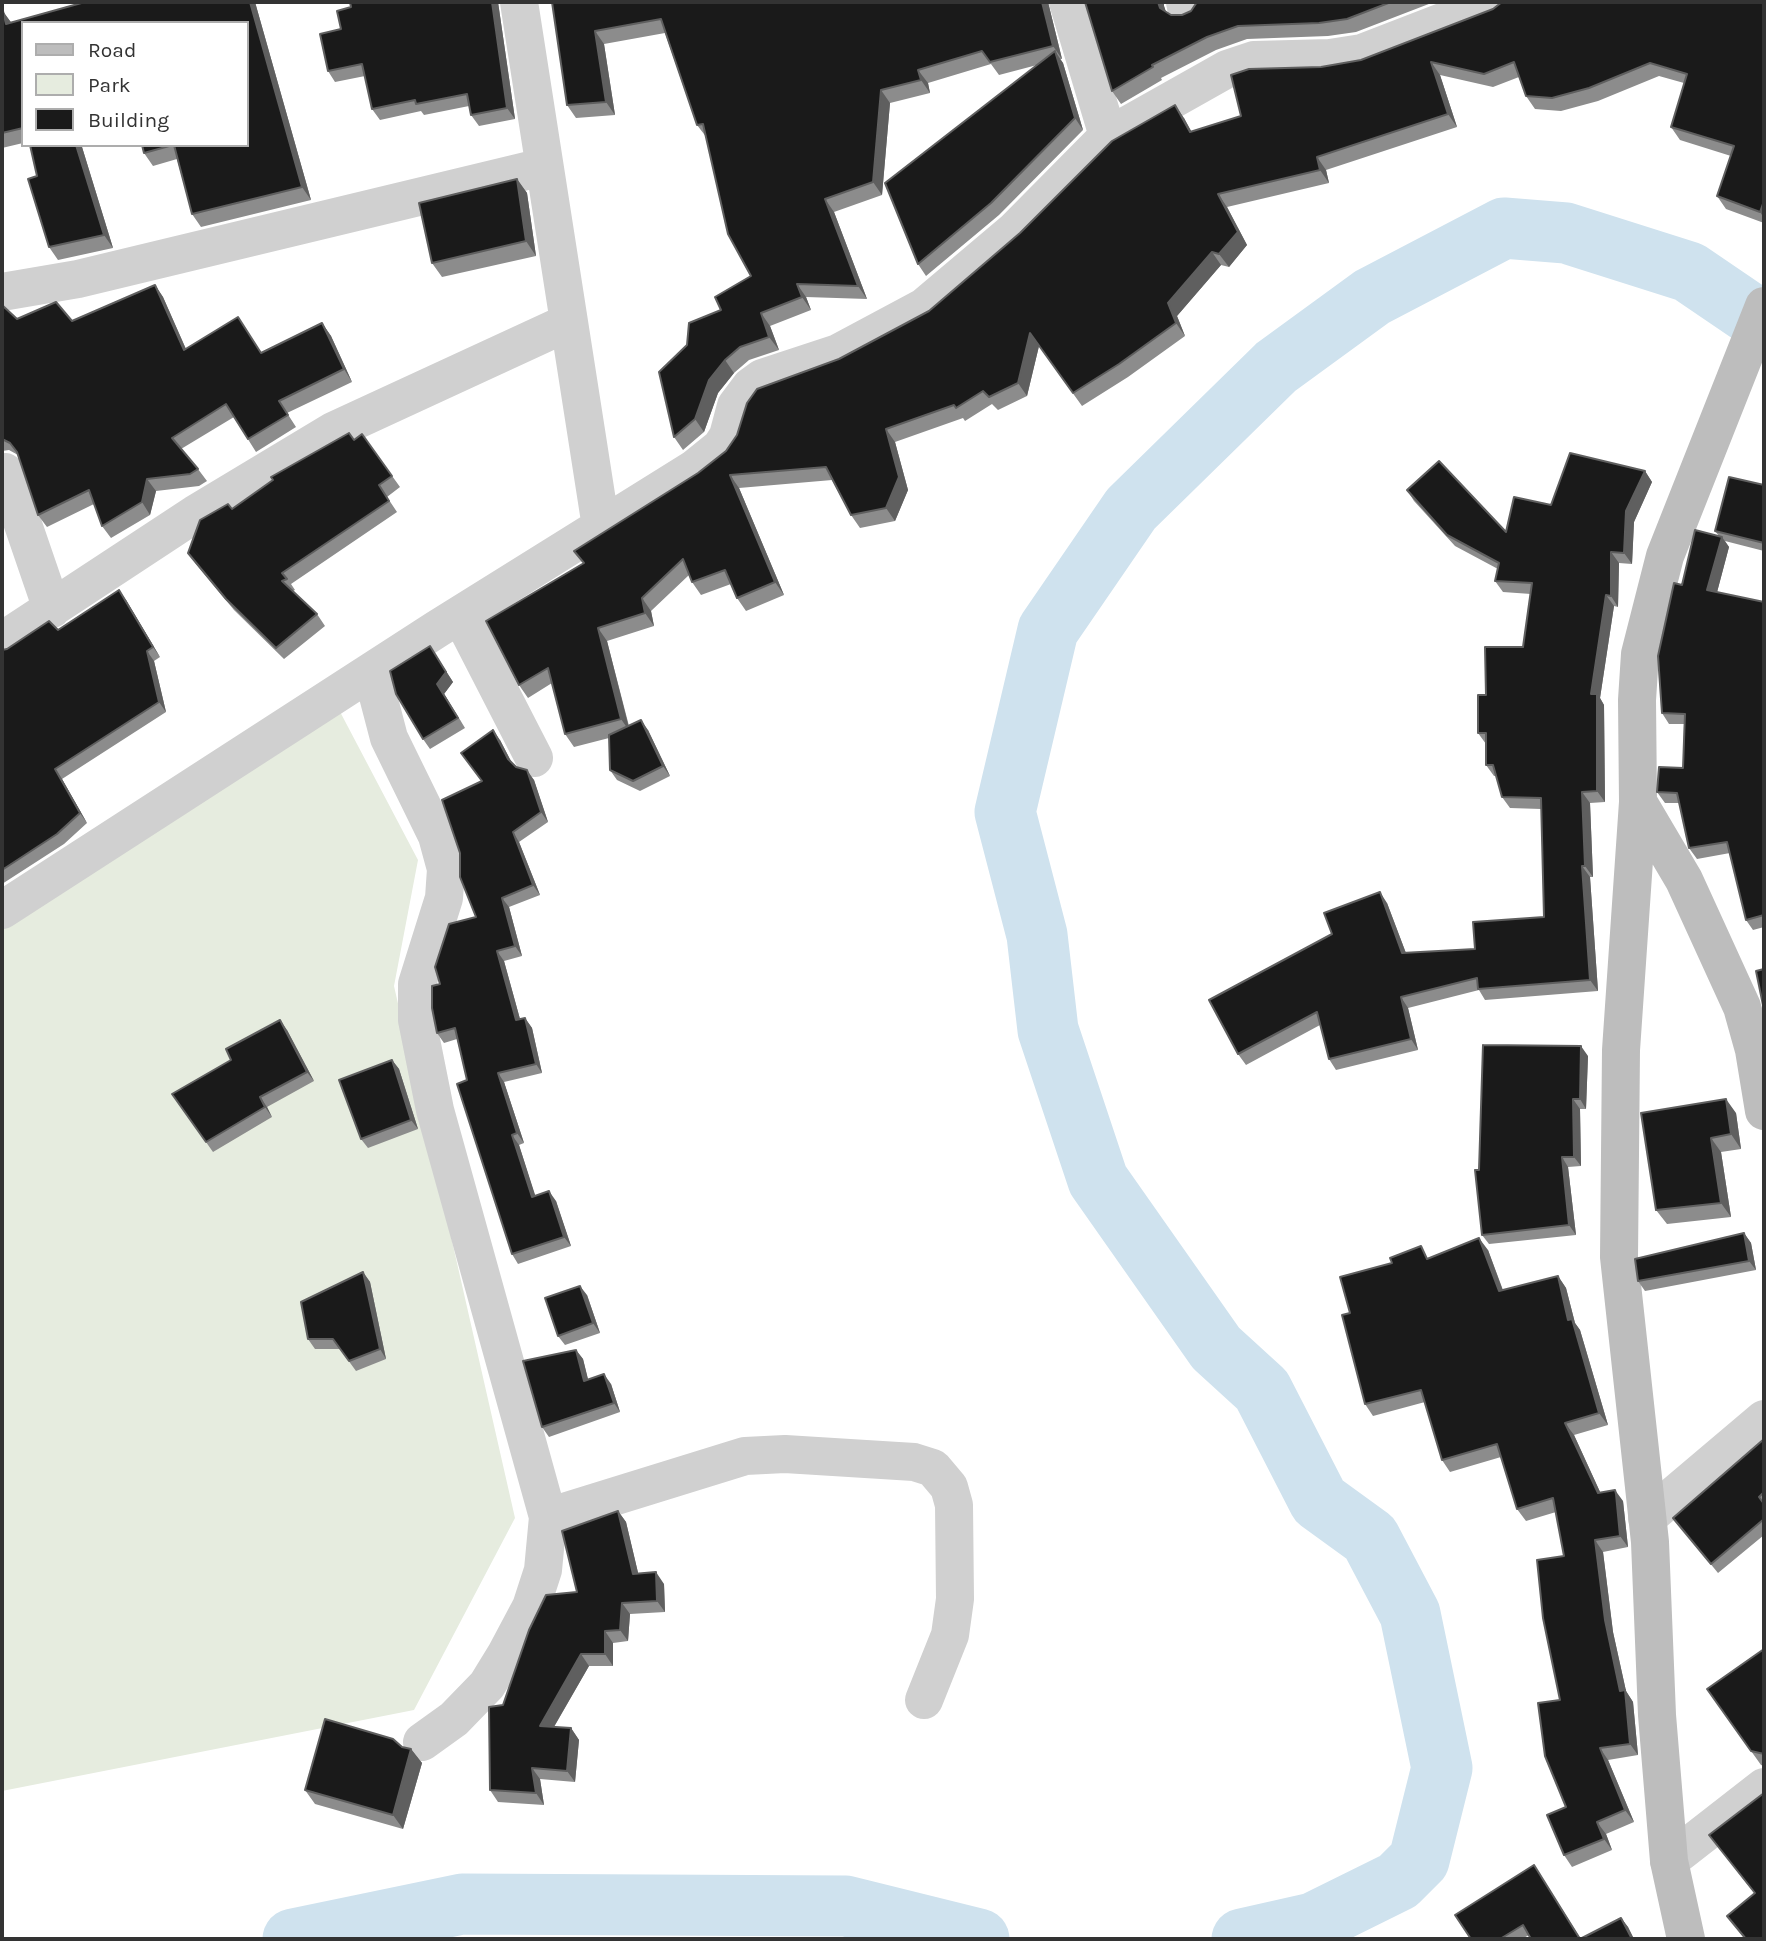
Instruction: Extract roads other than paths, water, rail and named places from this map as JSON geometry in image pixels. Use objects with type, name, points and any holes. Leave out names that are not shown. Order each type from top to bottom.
[{"type":"street","points":[[519,2],[567,323],[601,527]]},
{"type":"street","points":[[1068,2],[1108,136]]},
{"type":"street","points":[[2,909],[713,455],[728,436],[742,397],[762,378],[838,353],[924,307],[1014,230],[1108,136],[1227,69],[1254,60],[1330,58],[1362,53],[1494,2]]},
{"type":"street","points":[[2,292],[78,279],[543,167]]},
{"type":"street","points":[[1686,1939],[1669,1861],[1657,1715],[1647,1518],[1619,1257],[1621,1050],[1638,802],[1640,654],[1665,556],[1764,306]]},
{"type":"street","points":[[2,641],[194,514],[333,431],[567,323]]},
{"type":"street","points":[[5,472],[52,609]]},
{"type":"street","points":[[461,616],[534,758]]},
{"type":"street","points":[[372,673],[389,738],[438,836],[446,869],[444,898],[417,984],[417,1020],[435,1110],[548,1517],[543,1570],[531,1606],[506,1654],[486,1685],[462,1710],[422,1742]]},
{"type":"street","points":[[1638,802],[1684,880],[1742,1007],[1759,1049],[1764,1111]]},
{"type":"street","points":[[1647,1518],[1764,1419]]},
{"type":"street","points":[[548,1517],[745,1456],[785,1454],[901,1461],[933,1468],[949,1487],[954,1506],[956,1599],[950,1635],[924,1700]]},
{"type":"street","points":[[1669,1861],[1764,1787]]},
{"type":"waterway","points":[[1242,1939],[1313,1923],[1398,1881],[1419,1860],[1442,1768],[1410,1614],[1370,1538],[1319,1501],[1262,1390],[1216,1348],[1098,1180],[1048,1030],[1037,935],[1005,812],[1048,630],[1131,509],[1276,367],[1372,297],[1504,228],[1566,233],[1689,272],[1764,323]]},
{"type":"waterway","points":[[293,1939],[462,1904],[846,1906],[979,1939]]}]
